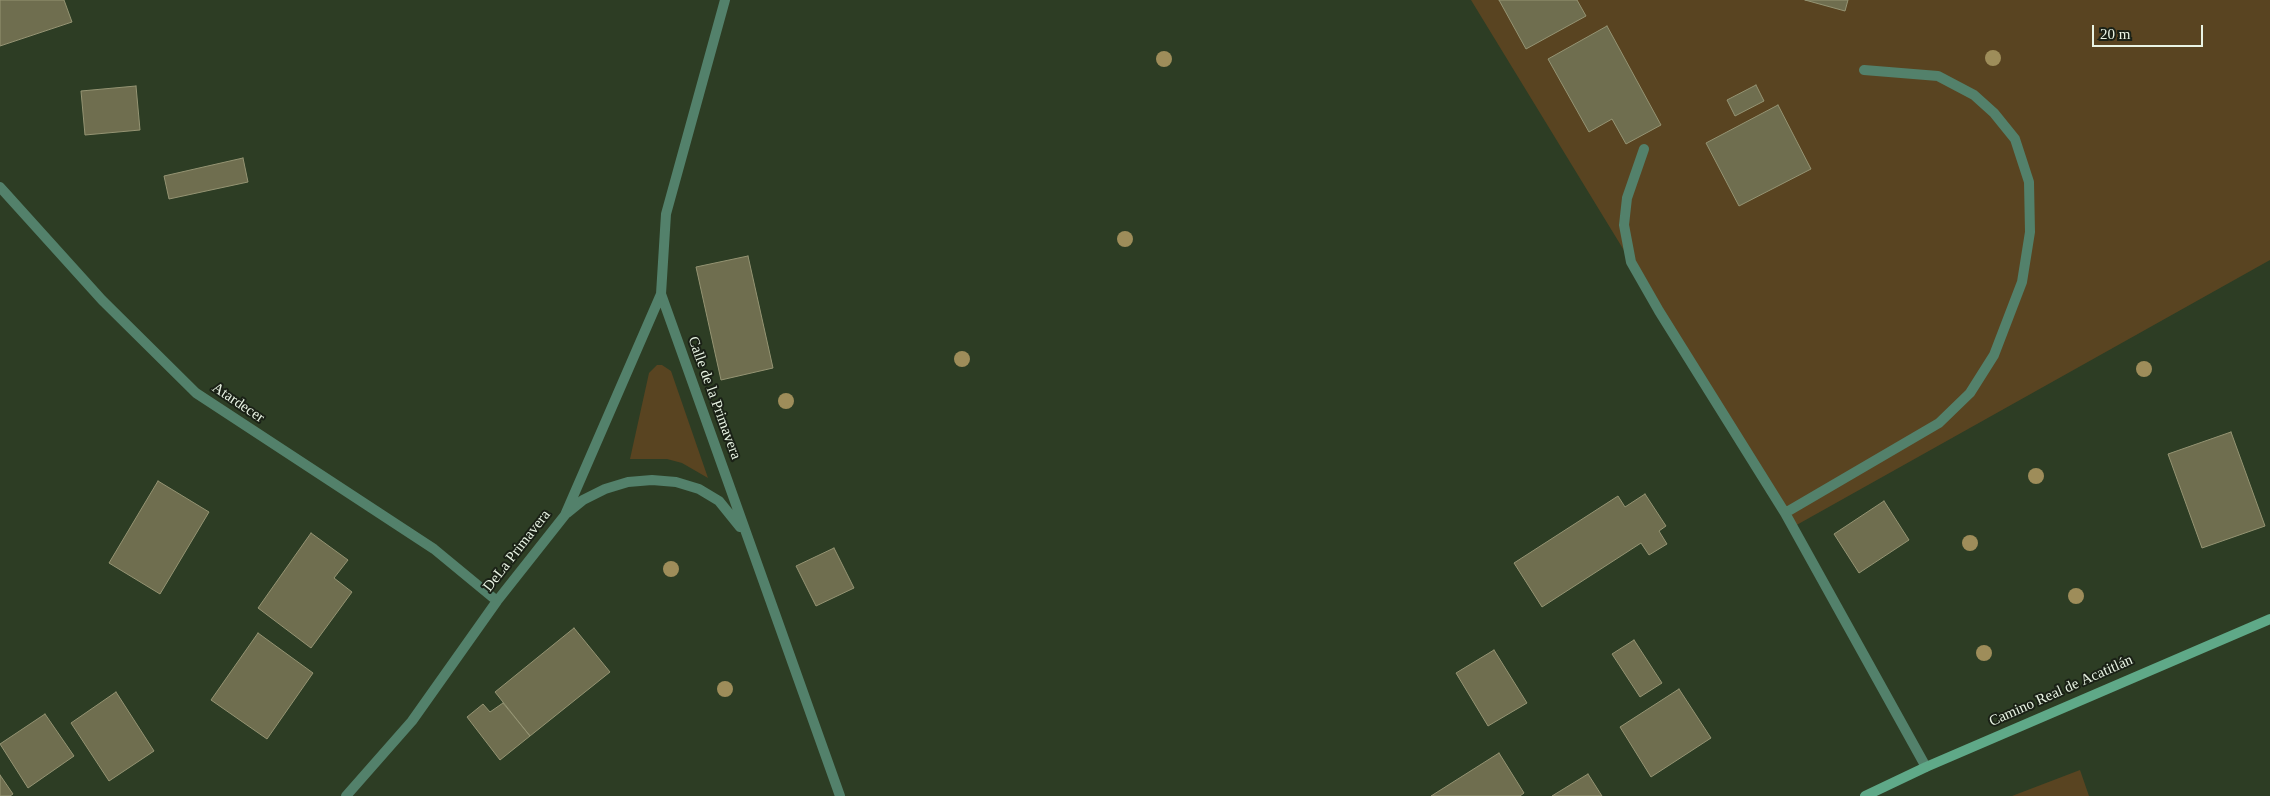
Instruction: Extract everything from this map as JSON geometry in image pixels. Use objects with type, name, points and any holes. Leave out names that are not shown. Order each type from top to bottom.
[{"type":"main road","name":"Camino Real de Acatitlán","points":[[1865,796],[1926,767],[2270,619]]},
{"type":"street","name":"Calle de la Primavera","points":[[725,0],[666,214],[661,294],[840,796]]},
{"type":"street","points":[[1785,513],[1939,423],[1970,394],[1994,355],[2022,282],[2030,232],[2029,182],[2015,138],[1994,113],[1974,95],[1938,76],[1864,70]]},
{"type":"street","points":[[1644,149],[1627,198],[1624,225],[1632,262],[1659,311],[1785,513],[1926,767]]},
{"type":"street","name":"Atardecer","points":[[0,187],[102,300],[196,393],[434,548],[497,601]]},
{"type":"street","name":"DeLa Primavera","points":[[346,796],[412,721],[497,601],[564,515],[661,294]]},
{"type":"street","points":[[564,515],[583,500],[605,489],[628,482],[652,480],[676,482],[699,490],[719,501],[735,519],[753,552]]},
{"type":"shaded area","points":[[1471,0],[2270,0],[2270,260],[1793,527]]},
{"type":"shaded area","points":[[657,365],[662,365],[671,371],[708,478],[682,463],[667,459],[630,459],[649,373]]},
{"type":"shaded area","points":[[2080,770],[2089,796],[2012,796]]},
{"type":"building","points":[[0,0],[64,0],[72,22],[0,46]]},
{"type":"building","points":[[1499,0],[1577,0],[1586,16],[1526,49]]},
{"type":"building","points":[[1805,0],[1848,0],[1845,11]]},
{"type":"building","points":[[1607,26],[1661,125],[1626,144],[1612,119],[1589,132],[1548,59]]},
{"type":"building","points":[[1756,85],[1764,101],[1735,116],[1727,100]]},
{"type":"building","points":[[136,86],[140,130],[85,135],[81,91]]},
{"type":"building","points":[[1778,105],[1811,169],[1739,206],[1706,143]]},
{"type":"building","points":[[243,158],[248,182],[169,199],[164,176]]},
{"type":"building","points":[[748,256],[773,368],[721,380],[696,267]]},
{"type":"building","points":[[2231,432],[2265,526],[2202,548],[2168,454]]},
{"type":"building","points":[[158,481],[209,512],[160,594],[109,563]]},
{"type":"building","points":[[1645,494],[1666,526],[1659,531],[1667,544],[1649,555],[1641,543],[1542,607],[1514,563],[1618,496],[1625,507]]},
{"type":"building","points":[[1884,501],[1909,540],[1859,573],[1834,534]]},
{"type":"building","points":[[311,533],[348,560],[334,578],[352,592],[311,648],[258,608]]},
{"type":"building","points":[[834,548],[854,588],[816,606],[796,566]]},
{"type":"building","points":[[574,628],[610,672],[530,736],[495,692]]},
{"type":"building","points":[[258,633],[313,673],[267,739],[211,700]]},
{"type":"building","points":[[1634,640],[1662,683],[1640,697],[1612,654]]},
{"type":"building","points":[[1494,650],[1527,703],[1488,726],[1456,673]]},
{"type":"building","points":[[1679,689],[1711,738],[1651,777],[1620,727]]},
{"type":"building","points":[[116,692],[154,751],[109,781],[71,723]]},
{"type":"building","points":[[503,703],[530,736],[500,760],[467,717],[483,704],[490,712]]},
{"type":"building","points":[[45,714],[74,756],[28,788],[0,744]]},
{"type":"building","points":[[1499,753],[1524,793],[1520,796],[1431,796]]},
{"type":"building","points":[[1588,774],[1602,796],[1552,796]]},
{"type":"building","points":[[0,775],[13,794],[10,796],[0,796]]}]
